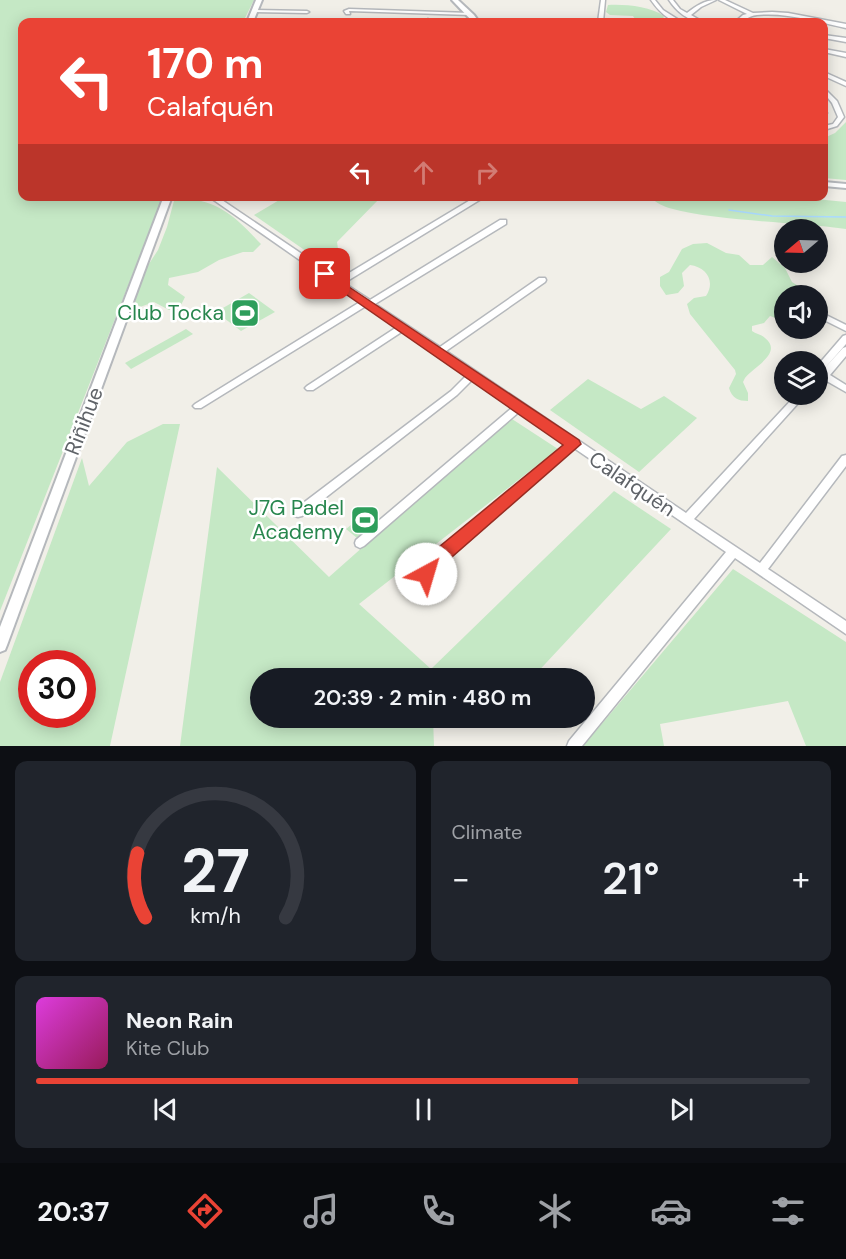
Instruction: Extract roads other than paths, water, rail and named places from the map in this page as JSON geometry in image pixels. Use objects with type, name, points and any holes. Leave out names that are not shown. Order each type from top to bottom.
[{"type":"street","points":[[251,18],[259,0]]},
{"type":"street","points":[[455,0],[473,18]]},
{"type":"street","points":[[601,18],[603,0]]},
{"type":"street","points":[[653,0],[661,11],[673,18]]},
{"type":"street","points":[[671,0],[675,8],[694,18]]},
{"type":"street","points":[[688,15],[694,7],[710,0]]},
{"type":"street","points":[[688,15],[699,6],[714,0]]},
{"type":"street","points":[[721,0],[753,14]]},
{"type":"street","points":[[348,13],[347,10],[356,9],[470,14]]},
{"type":"street","points":[[254,11],[307,12]]},
{"type":"street","points":[[741,18],[753,14],[774,13],[802,18]]},
{"type":"street","points":[[828,23],[846,26]]},
{"type":"street","points":[[828,38],[846,40]]},
{"type":"street","points":[[828,52],[846,55]]},
{"type":"street","points":[[828,76],[846,84]]},
{"type":"street","points":[[828,94],[835,102],[841,117],[835,125],[828,127]]},
{"type":"street","points":[[828,184],[846,186]]},
{"type":"street","name":"Riñihue","points":[[0,645],[166,201]]},
{"type":"street","name":"Calafquén","points":[[218,201],[573,444],[846,627]]},
{"type":"street","points":[[338,283],[475,201]]},
{"type":"street","points":[[198,406],[503,222]]},
{"type":"street","points":[[439,352],[542,280]]},
{"type":"street","points":[[828,319],[846,328]]},
{"type":"street","points":[[310,388],[402,327]]},
{"type":"street","points":[[828,361],[846,338]]},
{"type":"street","points":[[828,365],[846,350]]},
{"type":"street","points":[[298,513],[454,393],[472,374]]},
{"type":"street","points":[[828,378],[846,389]]},
{"type":"street","points":[[686,520],[792,405]]},
{"type":"street","points":[[360,543],[520,406]]},
{"type":"street","points":[[434,561],[573,444]]},
{"type":"street","points":[[761,570],[846,459]]},
{"type":"street","points":[[574,746],[733,552]]},
{"type":"waterway","points":[[729,210],[772,216],[846,217]]},
{"type":"place","name":"Club Tocka","points":[[245,313]]},
{"type":"place","name":"J7G Padel Academy","points":[[365,520]]}]
